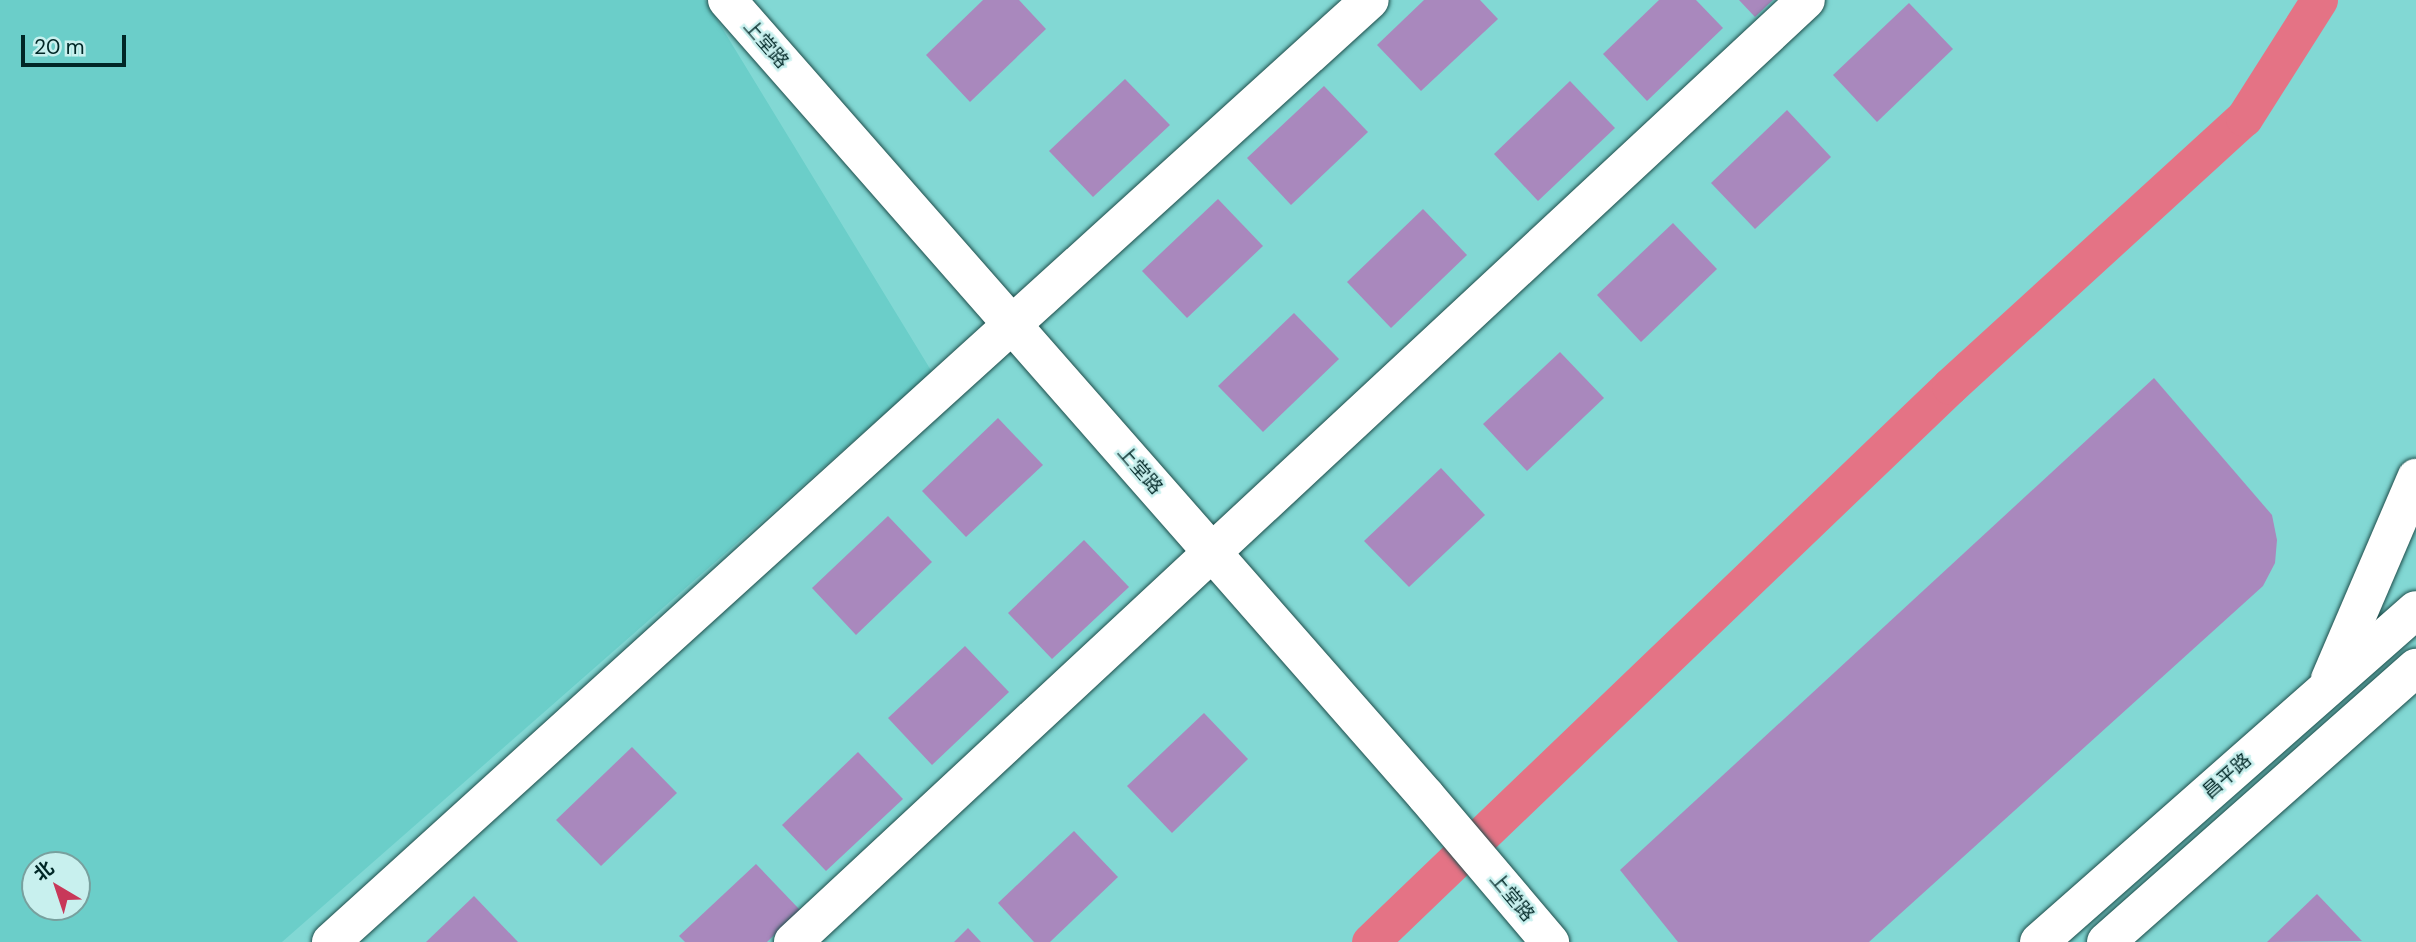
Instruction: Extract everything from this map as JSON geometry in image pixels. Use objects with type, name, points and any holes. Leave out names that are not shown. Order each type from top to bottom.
[{"type":"street","name":"上堂路","points":[[727,0],[1426,796],[1550,942]]},
{"type":"street","points":[[331,942],[1370,0]]},
{"type":"street","points":[[793,942],[1806,0]]},
{"type":"street","points":[[2326,688],[2416,478]]},
{"type":"street","name":"昌平路","points":[[2039,942],[2416,610]]},
{"type":"street","points":[[2106,942],[2416,668]]},
{"type":"shaded area","points":[[0,0],[705,0],[932,372],[282,942],[0,942]]},
{"type":"building","points":[[983,0],[1019,0],[1046,29],[970,102],[926,55]]},
{"type":"building","points":[[1424,0],[1480,0],[1498,19],[1421,91],[1377,45]]},
{"type":"building","points":[[1659,0],[1696,0],[1723,28],[1647,101],[1603,54]]},
{"type":"building","points":[[1739,0],[1773,0],[1755,17]]},
{"type":"building","points":[[1909,3],[1953,49],[1877,122],[1833,75]]},
{"type":"building","points":[[1125,79],[1170,125],[1093,197],[1049,151]]},
{"type":"building","points":[[1570,81],[1615,128],[1538,201],[1494,154]]},
{"type":"building","points":[[1324,86],[1368,132],[1291,205],[1247,158]]},
{"type":"building","points":[[1787,110],[1831,157],[1755,229],[1711,183]]},
{"type":"building","points":[[1218,199],[1263,246],[1187,318],[1142,271]]},
{"type":"building","points":[[1423,209],[1467,255],[1391,328],[1347,282]]},
{"type":"building","points":[[1673,223],[1717,269],[1641,342],[1597,295]]},
{"type":"building","points":[[1294,313],[1339,359],[1263,432],[1218,386]]},
{"type":"building","points":[[1560,352],[1604,398],[1527,471],[1483,424]]},
{"type":"building","points":[[2154,378],[2272,515],[2277,540],[2275,563],[2263,586],[1869,942],[1678,942],[1620,870]]},
{"type":"building","points":[[998,418],[1043,465],[966,537],[922,491]]},
{"type":"building","points":[[1441,468],[1485,515],[1409,587],[1364,541]]},
{"type":"building","points":[[888,516],[932,562],[856,635],[812,588]]},
{"type":"building","points":[[1084,540],[1129,587],[1052,659],[1008,613]]},
{"type":"building","points":[[965,646],[1009,692],[932,765],[888,718]]},
{"type":"building","points":[[1204,713],[1248,759],[1172,833],[1127,786]]},
{"type":"building","points":[[632,747],[677,793],[601,866],[556,820]]},
{"type":"building","points":[[858,752],[903,799],[826,871],[782,825]]},
{"type":"building","points":[[1074,831],[1118,877],[1050,942],[1034,942],[998,903]]},
{"type":"building","points":[[756,864],[800,910],[767,942],[685,942],[679,936]]},
{"type":"building","points":[[2317,894],[2362,941],[2267,942]]},
{"type":"building","points":[[474,896],[518,942],[426,942]]},
{"type":"building","points":[[968,928],[981,942],[954,942]]},
{"type":"waterway","points":[[1370,942],[1950,386],[2244,118],[2319,0]]}]
